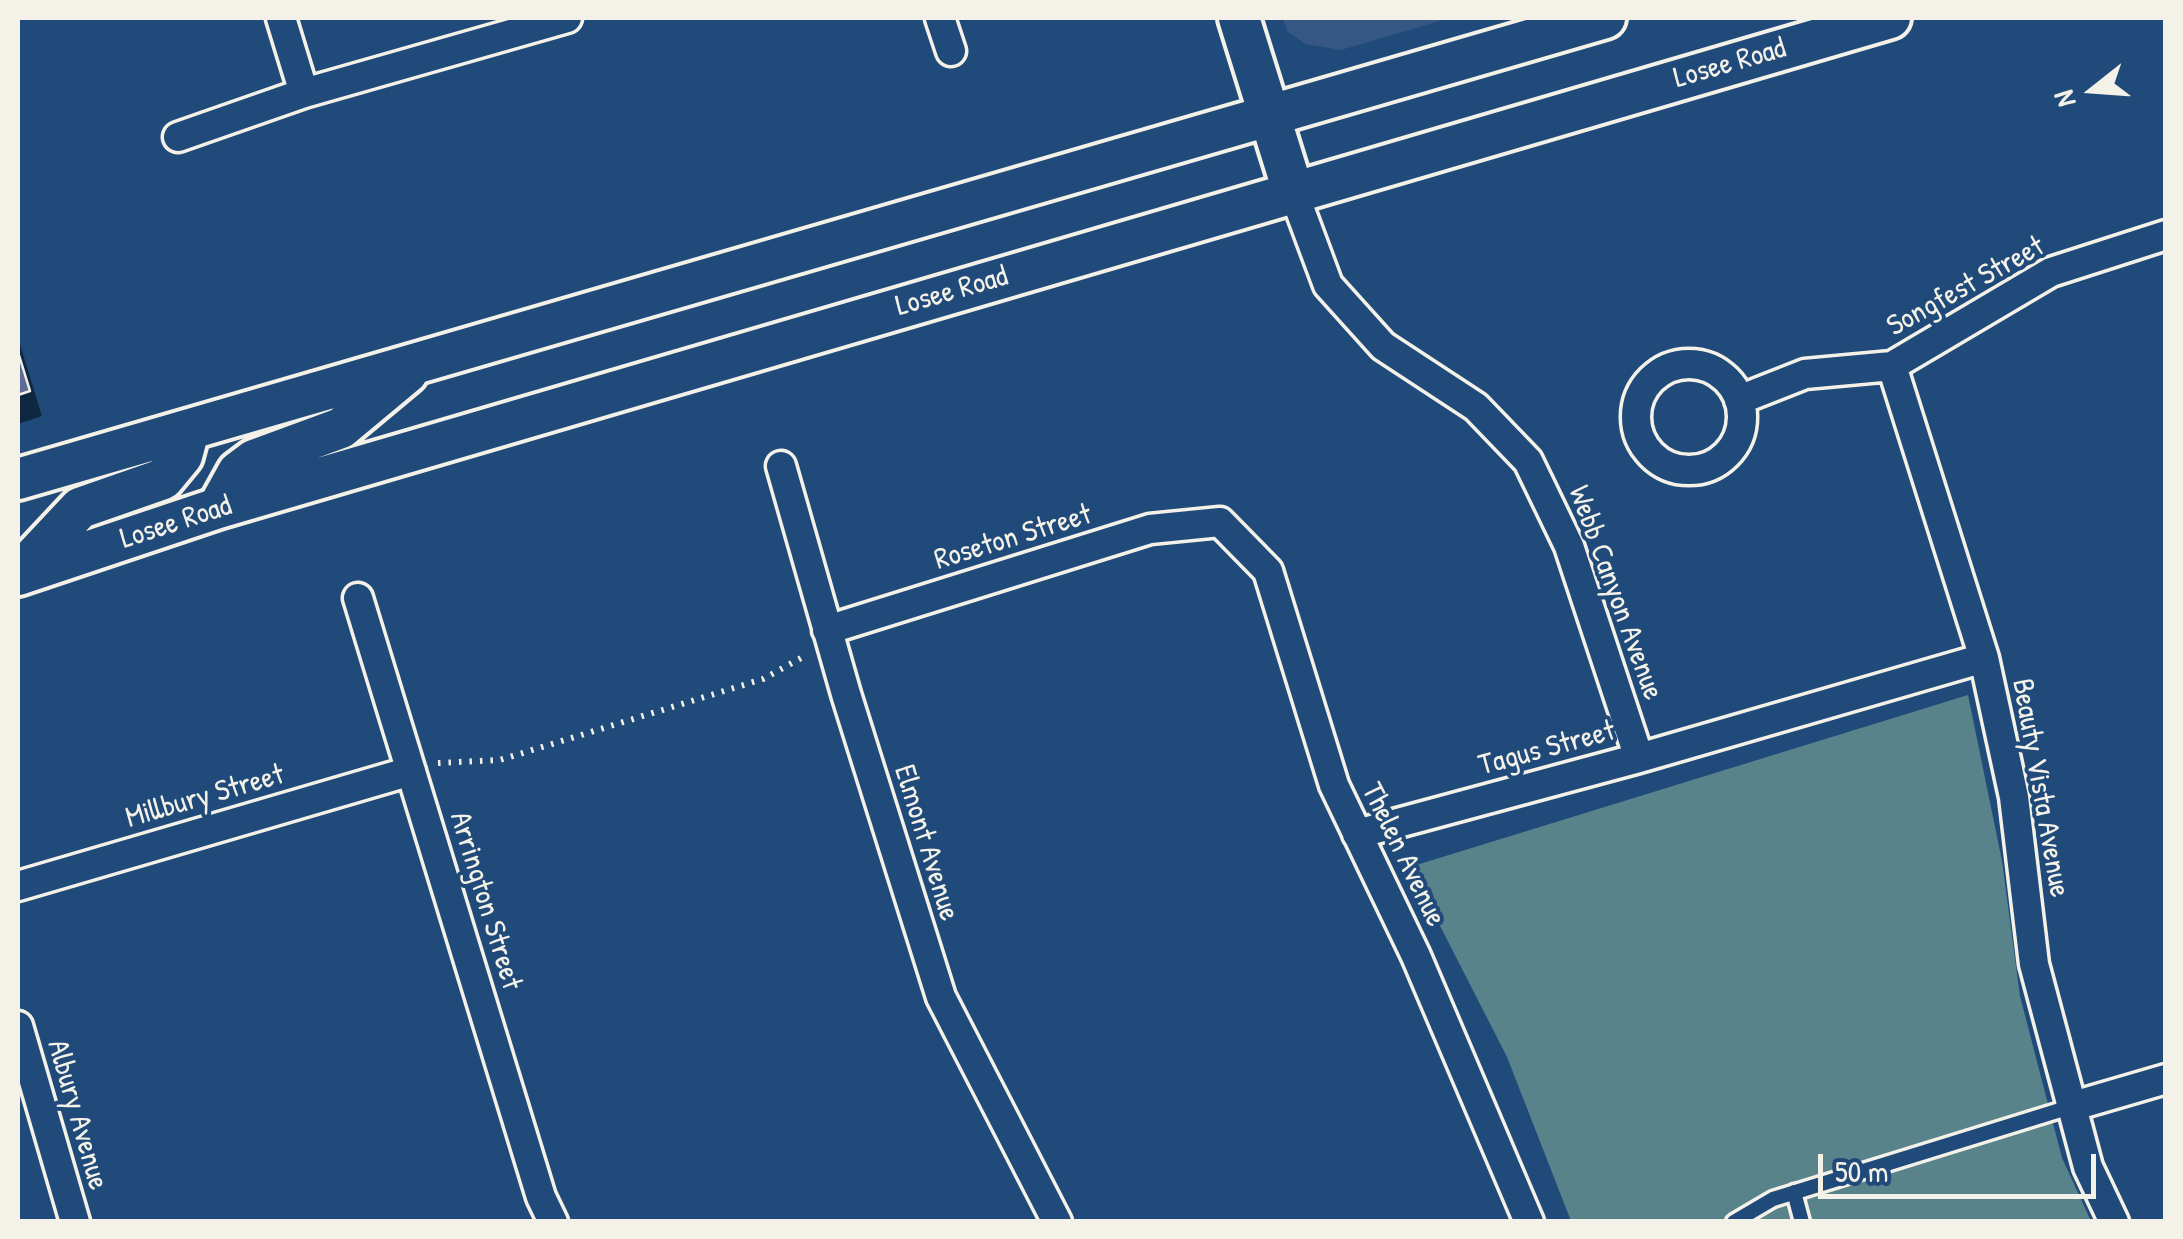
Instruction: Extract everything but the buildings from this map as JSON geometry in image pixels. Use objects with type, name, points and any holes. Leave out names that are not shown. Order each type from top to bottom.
[{"type":"main road","points":[[1239,18],[1293,191]]},
{"type":"main road","points":[[18,479],[1605,18]]},
{"type":"main road","name":"Losee Road","points":[[18,575],[218,508],[1890,18]]},
{"type":"main road","points":[[218,508],[238,472],[254,460],[342,428],[418,364]]},
{"type":"main road","points":[[18,575],[80,508],[164,479],[182,456],[190,430]]},
{"type":"street","points":[[281,18],[304,93]]},
{"type":"street","points":[[178,138],[304,93],[567,18]]},
{"type":"street","points":[[940,18],[951,51]]},
{"type":"street","name":"Webb Canyon Avenue","points":[[1293,191],[1328,285],[1382,346],[1476,407],[1528,461],[1569,546],[1639,758]]},
{"type":"street","name":"Songfest Street","points":[[1740,400],[1805,374],[1892,366],[1945,338],[2019,288],[2064,267],[2166,235]]},
{"type":"street","name":"Beauty Vista Avenue","points":[[1892,366],[1984,658],[2014,797],[2034,964],[2088,1167],[2114,1222]]},
{"type":"street","name":"Elmont Avenue","points":[[782,466],[827,630],[941,997],[1057,1222]]},
{"type":"street","name":"Roseton Street","points":[[827,630],[1150,529],[1220,522]]},
{"type":"street","name":"Thelen Avenue","points":[[1220,522],[1268,571],[1334,785],[1416,956],[1529,1222]]},
{"type":"street","name":"Arrington Street","points":[[358,598],[541,1197],[553,1222]]},
{"type":"street","name":"Tagus Street","points":[[1357,834],[1639,758],[1984,658]]},
{"type":"street","name":"Millbury Street","points":[[18,886],[411,771]]},
{"type":"street","name":"Albury Avenue","points":[[18,1026],[75,1222]]},
{"type":"street","points":[[2070,1108],[2166,1079]]},
{"type":"lane","points":[[1734,1222],[1747,1211],[1794,1192],[2070,1108]]},
{"type":"lane","points":[[1794,1192],[1802,1222]]},
{"type":"path","points":[[411,771],[442,762],[500,760],[763,679],[800,660],[827,630]]},
{"type":"shaded area","points":[[1283,18],[1450,18],[1341,50],[1305,44],[1287,31]]},
{"type":"green space","points":[[1968,695],[2002,861],[2020,996],[2062,1158],[2091,1221],[1571,1221],[1507,1057],[1410,867]]}]
